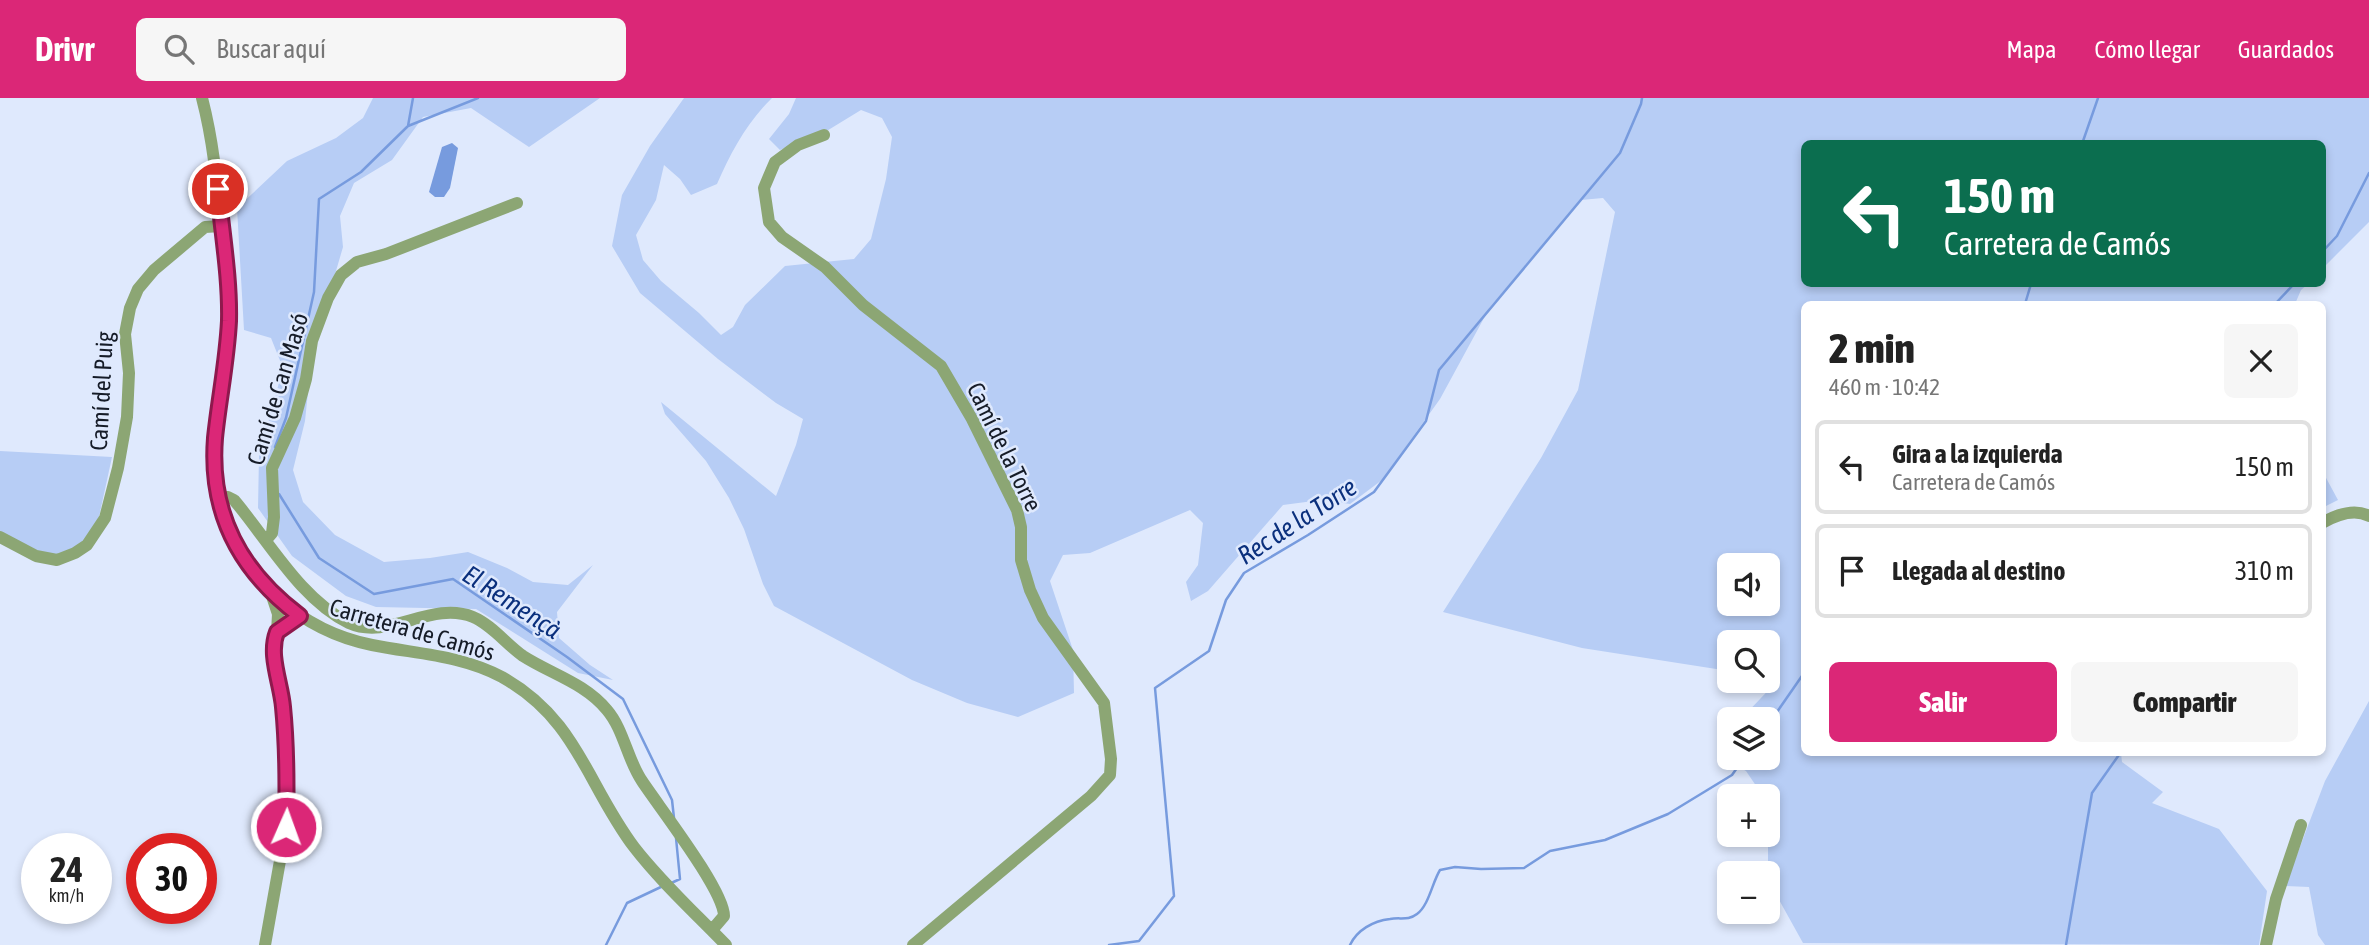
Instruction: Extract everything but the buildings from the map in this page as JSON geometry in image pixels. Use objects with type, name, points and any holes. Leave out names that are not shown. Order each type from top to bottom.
[{"type":"street","name":"Carretera de Camós","points":[[202,98],[213,146],[228,280],[229,319],[214,466],[224,519],[248,567],[270,592],[296,613],[332,633],[364,643],[472,664],[521,689],[541,704],[565,732],[623,831],[657,874],[726,945]]},
{"type":"street","name":"Camí de la Torre","points":[[824,135],[798,145],[775,162],[764,188],[769,222],[782,237],[825,267],[863,305],[941,366],[972,419],[1017,510],[1021,527],[1021,560],[1030,590],[1043,618],[1104,704],[1111,759],[1110,775],[1091,796],[913,945]]},
{"type":"street","name":"Camí de Can Masó","points":[[266,540],[272,533],[274,517],[272,468],[295,418],[306,379],[312,341],[328,298],[341,275],[357,262],[386,254],[517,202]]},
{"type":"street","name":"Camí del Puig","points":[[0,537],[36,556],[57,560],[88,545],[106,518],[118,468],[127,417],[129,373],[125,334],[130,308],[138,289],[154,271],[205,227],[221,226]]},
{"type":"street","points":[[219,498],[229,496],[234,500],[310,594],[351,624],[376,628],[431,613],[460,613],[474,617],[524,656],[582,688],[608,711],[637,772],[706,875],[724,909],[723,916],[707,925]]},
{"type":"street","points":[[224,519],[236,511],[246,514]]},
{"type":"street","points":[[2326,521],[2340,514],[2363,513],[2369,516]]},
{"type":"street","points":[[265,945],[286,827],[288,777],[283,705],[274,648],[278,626],[276,606],[270,592]]},
{"type":"street","points":[[278,626],[296,613]]},
{"type":"street","points":[[2266,945],[2276,900],[2301,825]]},
{"type":"shaded area","points":[[373,98],[600,98],[529,147],[471,108],[423,117],[392,160],[354,183],[340,216],[343,247],[312,353],[305,421],[293,470],[303,502],[335,535],[384,562],[468,552],[533,582],[568,585],[593,565],[557,612],[559,638],[590,665],[613,680],[578,673],[476,609],[376,607],[346,596],[292,556],[258,508],[259,456],[283,368],[271,338],[244,330],[237,208],[287,161],[336,138],[363,118]]},
{"type":"shaded area","points":[[684,98],[772,98],[740,138],[717,184],[691,195],[680,179],[664,165],[656,200],[636,235],[643,260],[661,281],[721,335],[733,327],[745,305],[785,266],[854,259],[871,239],[886,179],[892,137],[882,118],[861,110],[825,132],[780,150],[769,139],[789,114],[796,98],[2369,98],[2369,222],[2326,265],[2326,140],[1801,140],[1801,287],[2304,287],[2296,301],[1801,301],[1801,756],[2121,756],[2122,762],[2163,792],[2152,803],[2219,829],[2267,891],[2259,945],[1803,943],[1780,902],[1780,861],[1768,861],[1768,847],[1780,847],[1780,784],[1755,784],[1744,770],[1780,770],[1780,707],[1752,707],[1766,693],[1780,693],[1780,630],[1717,630],[1717,669],[1582,648],[1443,612],[1541,458],[1578,390],[1615,212],[1603,198],[1581,200],[1490,307],[1440,399],[1382,480],[1350,504],[1321,500],[1283,505],[1208,591],[1191,601],[1186,582],[1198,565],[1203,523],[1190,510],[1090,553],[1063,555],[1050,581],[1073,650],[1074,693],[1018,717],[967,703],[912,680],[774,606],[729,498],[706,461],[665,414],[661,402],[776,496],[803,419],[776,403],[718,359],[640,293],[612,246],[622,195],[650,146]]},
{"type":"shaded area","points":[[0,451],[112,457],[99,517],[84,548],[43,558],[0,537]]},
{"type":"shaded area","points":[[2326,478],[2338,500],[2326,506]]},
{"type":"shaded area","points":[[2369,701],[2369,945],[2325,945],[2318,935],[2309,887],[2285,886],[2325,781]]},
{"type":"water","points":[[452,143],[458,148],[450,188],[444,197],[435,197],[429,192],[442,147]]},
{"type":"waterway","points":[[408,126],[413,98]]},
{"type":"waterway","name":"El Remençà","points":[[275,447],[286,418],[314,292],[319,199],[361,172],[408,126],[478,98]]},
{"type":"waterway","name":"Rec de la Torre","points":[[1109,945],[1139,941],[1174,896],[1155,688],[1209,651],[1226,600],[1244,573],[1374,492],[1426,421],[1439,370],[1620,153],[1642,98]]},
{"type":"waterway","points":[[2083,140],[2098,98]]},
{"type":"waterway","points":[[2326,248],[2337,236],[2369,173]]},
{"type":"waterway","points":[[2026,301],[2030,287]]},
{"type":"waterway","points":[[2278,301],[2291,287]]},
{"type":"waterway","name":"El Remençà","points":[[279,494],[319,558],[374,594],[453,579],[623,699],[672,800],[674,818]]},
{"type":"waterway","points":[[1780,708],[1801,677]]},
{"type":"waterway","points":[[2066,945],[2092,793],[2118,756]]},
{"type":"waterway","points":[[1350,945],[1361,931],[1372,924],[1417,914],[1425,905],[1440,870],[1455,867],[1524,868],[1550,851],[1605,840],[1668,814],[1732,775],[1736,770]]},
{"type":"waterway","name":"El Remençà","points":[[669,884],[680,879],[676,838]]},
{"type":"waterway","name":"El Remençà","points":[[606,945],[627,903],[663,886]]},
{"type":"route","points":[[218,189],[228,280],[229,319],[215,440],[216,488],[229,532],[248,567],[270,592],[300,616],[277,632],[274,648],[283,705],[288,777],[286,827]]}]
